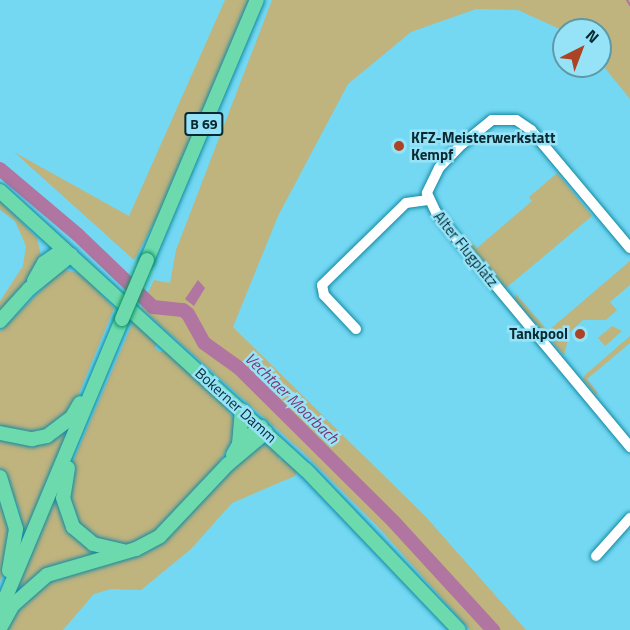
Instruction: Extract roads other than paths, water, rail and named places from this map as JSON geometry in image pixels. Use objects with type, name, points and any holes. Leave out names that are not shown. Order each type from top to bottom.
[{"type":"main road","name":"B 69","points":[[0,611],[257,0]]},
{"type":"main road","name":"Bokerner Damm","points":[[0,191],[242,410],[354,517],[459,630]]},
{"type":"main road","points":[[29,289],[44,263],[45,231]]},
{"type":"main road","points":[[44,263],[68,252]]},
{"type":"main road","points":[[0,321],[29,289],[68,252]]},
{"type":"main road","points":[[0,433],[32,439],[61,428],[72,417],[95,371],[107,355]]},
{"type":"main road","points":[[88,403],[86,422],[63,487],[64,508],[73,527],[85,539],[101,547],[128,552]]},
{"type":"main road","points":[[227,465],[239,444],[242,410]]},
{"type":"main road","points":[[239,444],[263,430]]},
{"type":"main road","points":[[0,628],[13,606],[47,575],[128,552],[165,532],[263,430]]},
{"type":"main road","points":[[0,477],[16,530],[11,564],[0,592]]},
{"type":"street","name":"Alter Flugplatz","points":[[630,248],[531,130],[516,120],[492,120],[462,144],[439,168],[427,193],[428,200],[630,447]]},
{"type":"street","points":[[356,329],[324,295],[322,285],[406,203],[428,200]]},
{"type":"street","points":[[596,556],[630,518]]},
{"type":"waterway","points":[[627,0],[630,5]]},
{"type":"waterway","name":"Vechtaer Moorbach","points":[[0,169],[78,235],[153,307],[183,310],[188,314],[204,343],[239,368],[394,522],[493,630]]},
{"type":"place","name":"KFZ-Meisterwerkstatt Kempf","points":[[399,146]]},
{"type":"place","name":"Tankpool","points":[[580,334]]}]
